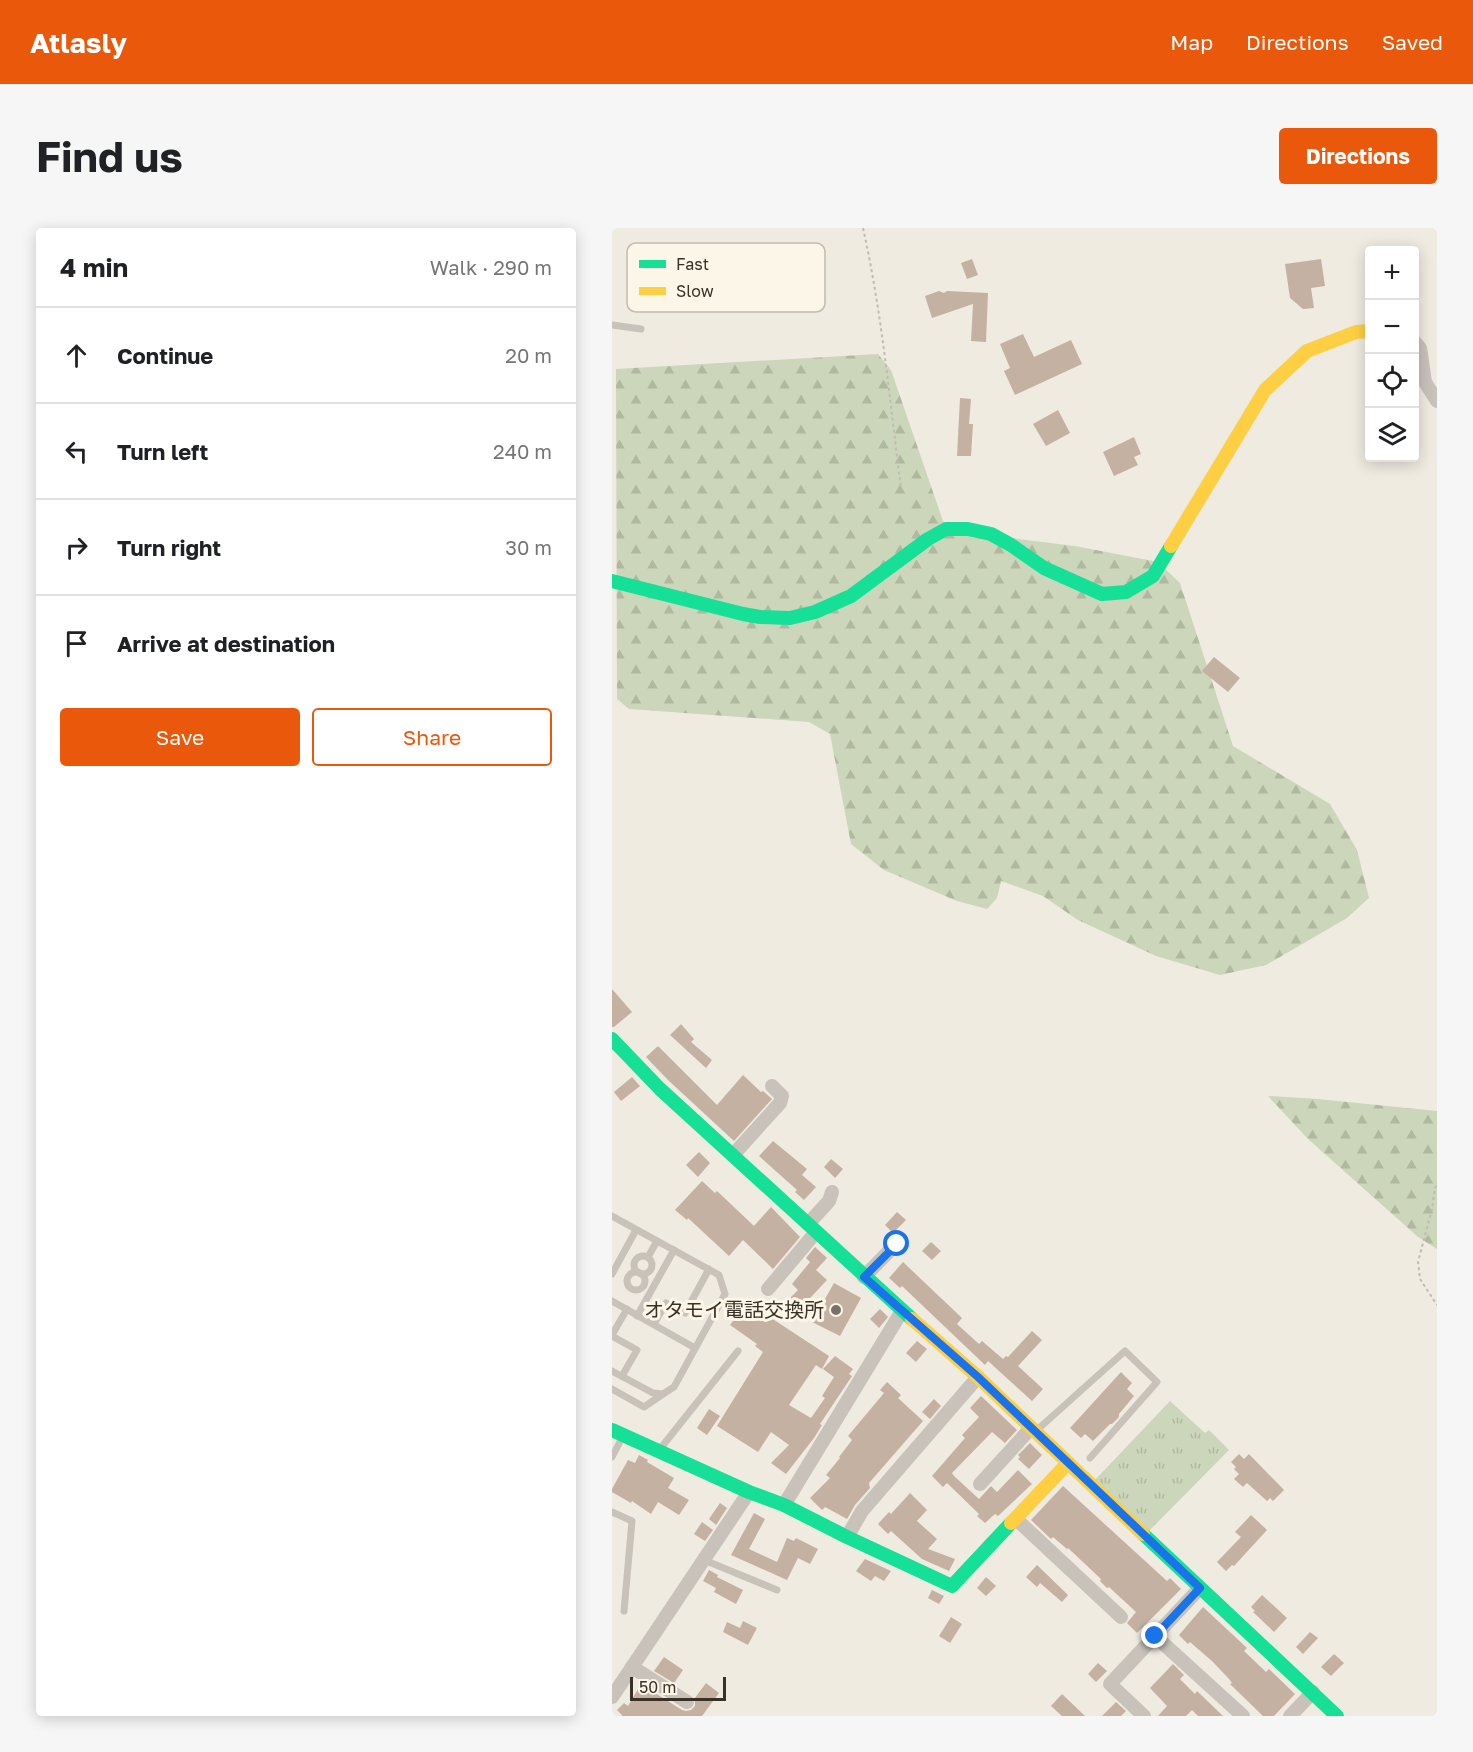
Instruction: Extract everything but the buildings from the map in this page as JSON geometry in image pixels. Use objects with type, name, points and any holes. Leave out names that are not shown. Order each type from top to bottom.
[{"type":"street","points":[[612,581],[743,614],[790,618],[815,612],[851,596],[928,539],[946,529],[968,529],[991,534],[1044,568],[1102,594],[1126,592],[1153,576],[1265,390],[1307,351],[1356,332],[1365,331]]},
{"type":"street","points":[[1419,347],[1425,381],[1437,401]]},
{"type":"street","points":[[612,1039],[617,1053],[660,1089],[864,1277],[978,1377],[1337,1716]]},
{"type":"street","points":[[733,1155],[780,1103],[782,1096],[772,1086]]},
{"type":"street","points":[[768,1289],[812,1228],[832,1192]]},
{"type":"street","points":[[864,1277],[897,1244]]},
{"type":"street","points":[[784,1505],[902,1311]]},
{"type":"street","points":[[847,1537],[862,1511],[978,1377]]},
{"type":"street","points":[[980,1484],[1033,1430]]},
{"type":"street","points":[[617,1433],[784,1505],[952,1586],[1068,1463]]},
{"type":"street","points":[[612,1697],[616,1680],[632,1667],[750,1492]]},
{"type":"street","points":[[1016,1519],[1121,1617]]},
{"type":"street","points":[[1144,1716],[1110,1684],[1200,1588]]},
{"type":"street","points":[[1155,1636],[1243,1716]]},
{"type":"street","points":[[632,1667],[687,1702]]},
{"type":"street","points":[[1290,1716],[1312,1692]]},
{"type":"lane","points":[[612,325],[641,329]]},
{"type":"lane","points":[[612,1216],[718,1275],[725,1294],[674,1387],[645,1407],[612,1389]]},
{"type":"lane","points":[[629,1275],[615,1265],[636,1230]]},
{"type":"lane","points":[[648,1257],[657,1240]]},
{"type":"lane","points":[[637,1316],[674,1251]]},
{"type":"lane","points":[[648,1257],[640,1256],[635,1260],[635,1269],[639,1273],[642,1274],[645,1282],[637,1290],[629,1286],[627,1281],[629,1275],[634,1272],[639,1273],[645,1274],[651,1270],[652,1262],[648,1257]]},
{"type":"lane","points":[[654,1324],[666,1303],[685,1313],[709,1269]]},
{"type":"lane","points":[[612,1301],[695,1348]]},
{"type":"lane","points":[[622,1376],[637,1350],[612,1336],[627,1309]]},
{"type":"lane","points":[[658,1451],[738,1351]]},
{"type":"lane","points":[[1033,1430],[1125,1351],[1157,1382],[1090,1458]]},
{"type":"lane","points":[[612,1371],[653,1393],[663,1394]]},
{"type":"lane","points":[[612,1457],[617,1433]]},
{"type":"lane","points":[[612,1512],[632,1521],[624,1611]]},
{"type":"lane","points":[[704,1560],[777,1590]]},
{"type":"path","points":[[863,228],[881,334],[901,489]]},
{"type":"path","points":[[1437,1186],[1418,1262],[1420,1279],[1437,1305]]},
{"type":"green space","points":[[878,354],[891,370],[943,521],[954,531],[1075,546],[1158,562],[1180,583],[1233,746],[1330,804],[1357,850],[1369,898],[1347,918],[1266,965],[1220,975],[1156,956],[1078,920],[1043,896],[1001,881],[997,898],[987,909],[957,901],[884,870],[851,844],[830,734],[809,722],[629,709],[617,699],[616,369]]},
{"type":"green space","points":[[1268,1096],[1437,1111],[1437,1249],[1418,1237],[1308,1139]]},
{"type":"green space","points":[[1170,1401],[1205,1433],[1209,1430],[1229,1450],[1149,1531],[1094,1481]]},
{"type":"traffic: fast","points":[[612,581],[743,614],[790,618],[815,612],[851,596],[928,539],[946,529],[968,529],[991,534],[1044,568],[1102,594],[1126,592],[1153,576],[1171,546]]},
{"type":"traffic: fast","points":[[612,1039],[660,1089],[912,1319]]},
{"type":"traffic: fast","points":[[612,1430],[749,1492],[784,1505],[952,1586],[1011,1523]]},
{"type":"traffic: fast","points":[[1143,1534],[1337,1716]]},
{"type":"traffic: slow","points":[[1171,546],[1265,390],[1307,351],[1356,332],[1365,331]]},
{"type":"traffic: slow","points":[[912,1319],[978,1377],[1143,1534]]},
{"type":"traffic: slow","points":[[1011,1523],[1068,1463]]},
{"type":"place","name":"オタモイ電話交換所","points":[[836,1310]]},
{"type":"route","points":[[897,1244],[864,1277],[978,1377],[1200,1588],[1155,1636]]}]
